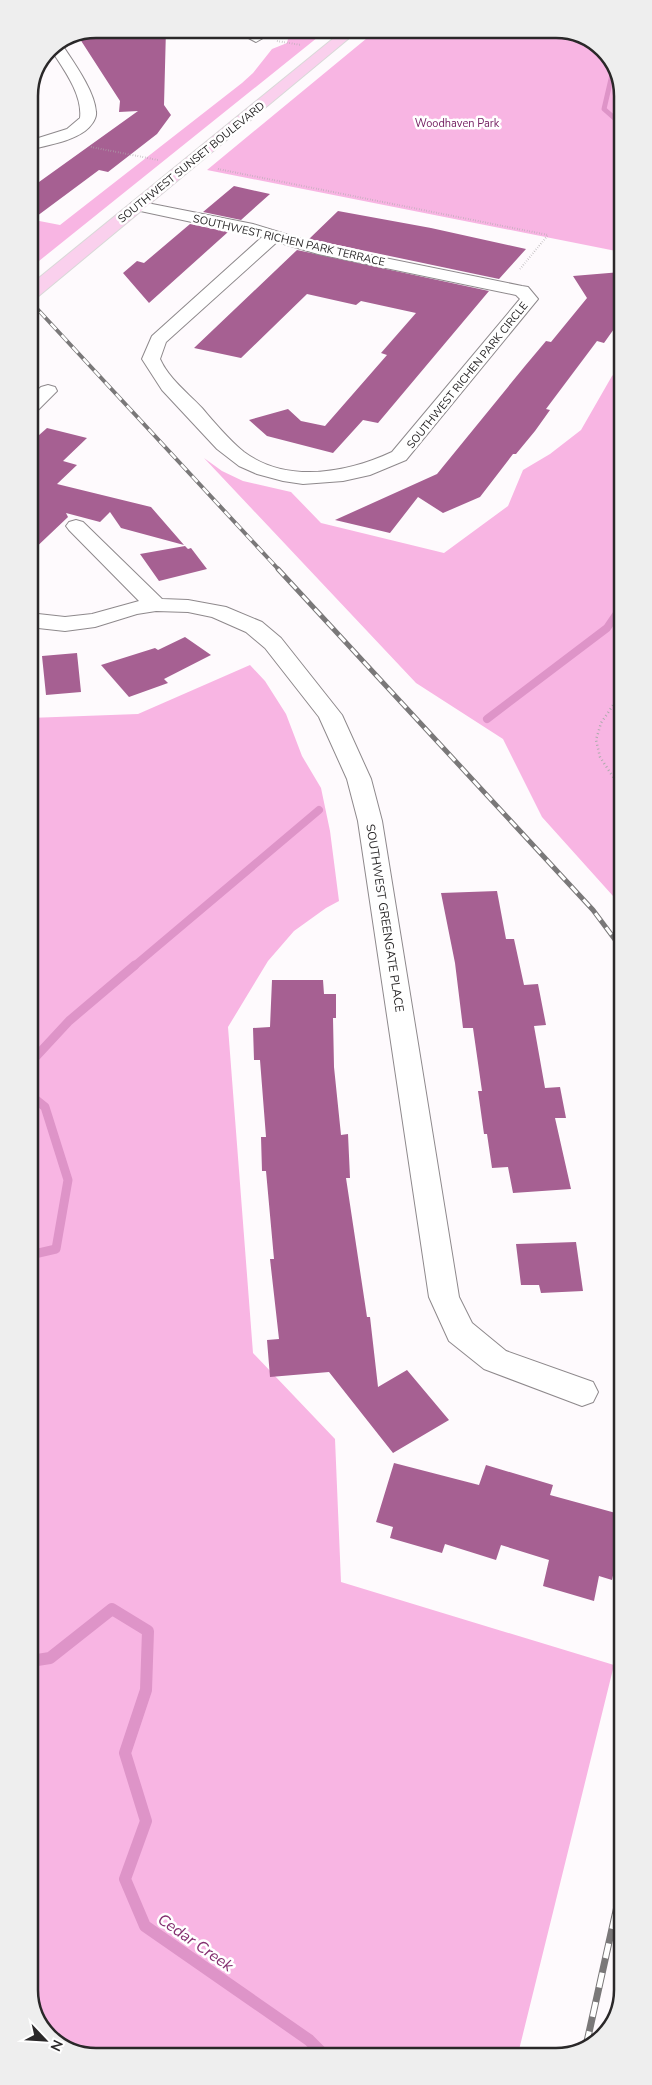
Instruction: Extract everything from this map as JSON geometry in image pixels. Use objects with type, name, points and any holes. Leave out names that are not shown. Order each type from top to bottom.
[{"type":"main road","name":"SOUTHWEST SUNSET BOULEVARD","points":[[37,288],[343,38]]},
{"type":"street","points":[[37,143],[74,131],[88,119],[89,113],[86,100],[58,51]]},
{"type":"street","name":"SOUTHWEST RICHEN PARK TERRACE","points":[[137,206],[253,230],[318,249],[505,287],[528,295]]},
{"type":"street","name":"SOUTHWEST RICHEN PARK CIRCLE","points":[[273,236],[158,340],[151,360],[160,375],[228,448],[245,462],[263,469],[309,477],[334,477],[361,473],[383,466],[400,456],[527,304],[528,295]]},
{"type":"street","points":[[37,401],[48,392]]},
{"type":"street","points":[[76,526],[156,605]]},
{"type":"street","name":"SOUTHWEST GREENGATE PLACE","points":[[37,621],[66,624],[156,605],[188,606],[218,612],[254,627],[273,643],[330,715],[358,779],[370,821],[444,1297],[460,1332],[495,1360],[582,1392]]},
{"type":"path","points":[[256,38],[302,45]]},
{"type":"path","points":[[91,147],[159,160]]},
{"type":"path","points":[[209,167],[548,235],[505,287]]},
{"type":"path","points":[[614,703],[606,714],[596,738],[599,757],[614,774]]},
{"type":"green space","points":[[288,37],[317,37],[37,263],[37,221],[60,225],[242,83],[253,73],[272,49],[287,43]]},
{"type":"green space","name":"Woodhaven Park","points":[[368,38],[568,39],[582,43],[592,49],[605,63],[613,80],[614,251],[207,170]]},
{"type":"green space","points":[[614,374],[614,897],[542,817],[503,739],[416,683],[204,458],[222,471],[243,481],[291,492],[321,523],[444,553],[508,506],[523,470],[550,454],[581,430]]},
{"type":"green space","points":[[250,665],[265,681],[286,714],[302,756],[321,788],[330,831],[339,901],[294,931],[268,961],[228,1027],[253,1353],[335,1439],[341,1582],[614,1665],[520,2048],[91,2047],[70,2042],[70,2015],[43,2015],[39,2005],[37,1990],[37,718],[138,714]]},
{"type":"building","points":[[95,37],[166,37],[164,105],[171,115],[157,134],[108,172],[99,170],[37,216],[37,182],[138,111],[119,112],[120,101],[81,40]]},
{"type":"building","points":[[234,186],[270,194],[241,220],[203,212]]},
{"type":"building","points":[[338,211],[431,228],[526,249],[499,279],[309,239]]},
{"type":"building","points":[[190,224],[228,232],[149,303],[123,273],[137,261],[144,263]]},
{"type":"building","points":[[297,250],[489,291],[378,423],[363,420],[333,453],[267,436],[249,420],[288,409],[301,421],[325,426],[387,355],[381,353],[416,313],[361,301],[356,305],[307,294],[241,358],[194,348]]},
{"type":"building","points":[[614,273],[614,329],[604,343],[597,341],[546,409],[550,410],[535,431],[516,454],[513,454],[480,497],[443,513],[418,497],[390,533],[335,520],[437,474],[546,341],[551,342],[587,298],[573,276]]},
{"type":"building","points":[[47,428],[87,438],[63,461],[77,465],[57,484],[151,507],[184,545],[121,528],[110,512],[100,522],[66,513],[68,517],[37,546],[37,437]]},
{"type":"building","points":[[185,546],[188,549],[191,548],[207,569],[159,581],[140,554]]},
{"type":"building","points":[[185,637],[211,655],[164,679],[168,683],[129,697],[101,665],[155,648],[158,650]]},
{"type":"building","points":[[77,653],[81,692],[46,695],[42,656]]},
{"type":"building","points":[[497,891],[506,939],[514,939],[524,985],[538,984],[546,1025],[534,1026],[545,1088],[560,1087],[566,1118],[555,1118],[571,1189],[513,1193],[508,1167],[492,1168],[487,1134],[484,1134],[478,1091],[482,1091],[473,1028],[463,1028],[455,963],[441,893]]},
{"type":"building","points":[[272,980],[323,980],[324,994],[336,994],[336,1018],[333,1018],[334,1067],[341,1135],[348,1134],[350,1178],[346,1178],[367,1317],[370,1317],[378,1387],[407,1370],[449,1420],[393,1453],[329,1372],[270,1377],[267,1340],[279,1339],[270,1259],[274,1259],[266,1171],[262,1171],[261,1137],[266,1137],[260,1060],[254,1060],[253,1028],[270,1027]]},
{"type":"building","points":[[576,1242],[583,1291],[541,1293],[539,1285],[521,1285],[516,1244]]},
{"type":"building","points":[[394,1463],[479,1485],[486,1465],[553,1485],[550,1495],[614,1513],[614,1571],[612,1580],[599,1576],[594,1601],[543,1586],[549,1560],[501,1545],[496,1560],[445,1544],[442,1553],[390,1538],[393,1527],[376,1522]]},
{"type":"waterway","points":[[612,77],[604,109],[614,118]]},
{"type":"waterway","points":[[487,719],[607,628],[614,618]]},
{"type":"waterway","points":[[133,967],[319,810]]},
{"type":"waterway","points":[[37,1055],[69,1021],[135,965]]},
{"type":"waterway","name":"Cedar Creek","points":[[37,1101],[45,1107],[68,1180],[56,1249],[37,1253]]},
{"type":"waterway","name":"Cedar Creek","points":[[37,1660],[50,1658],[112,1609],[148,1631],[146,1690],[125,1753],[146,1821],[125,1879],[145,1926],[309,2040],[316,2047]]},
{"type":"railway","points":[[37,309],[279,570]]},
{"type":"railway","points":[[278,569],[593,910],[614,938]]},
{"type":"railway","points":[[588,2039],[614,1920]]}]
